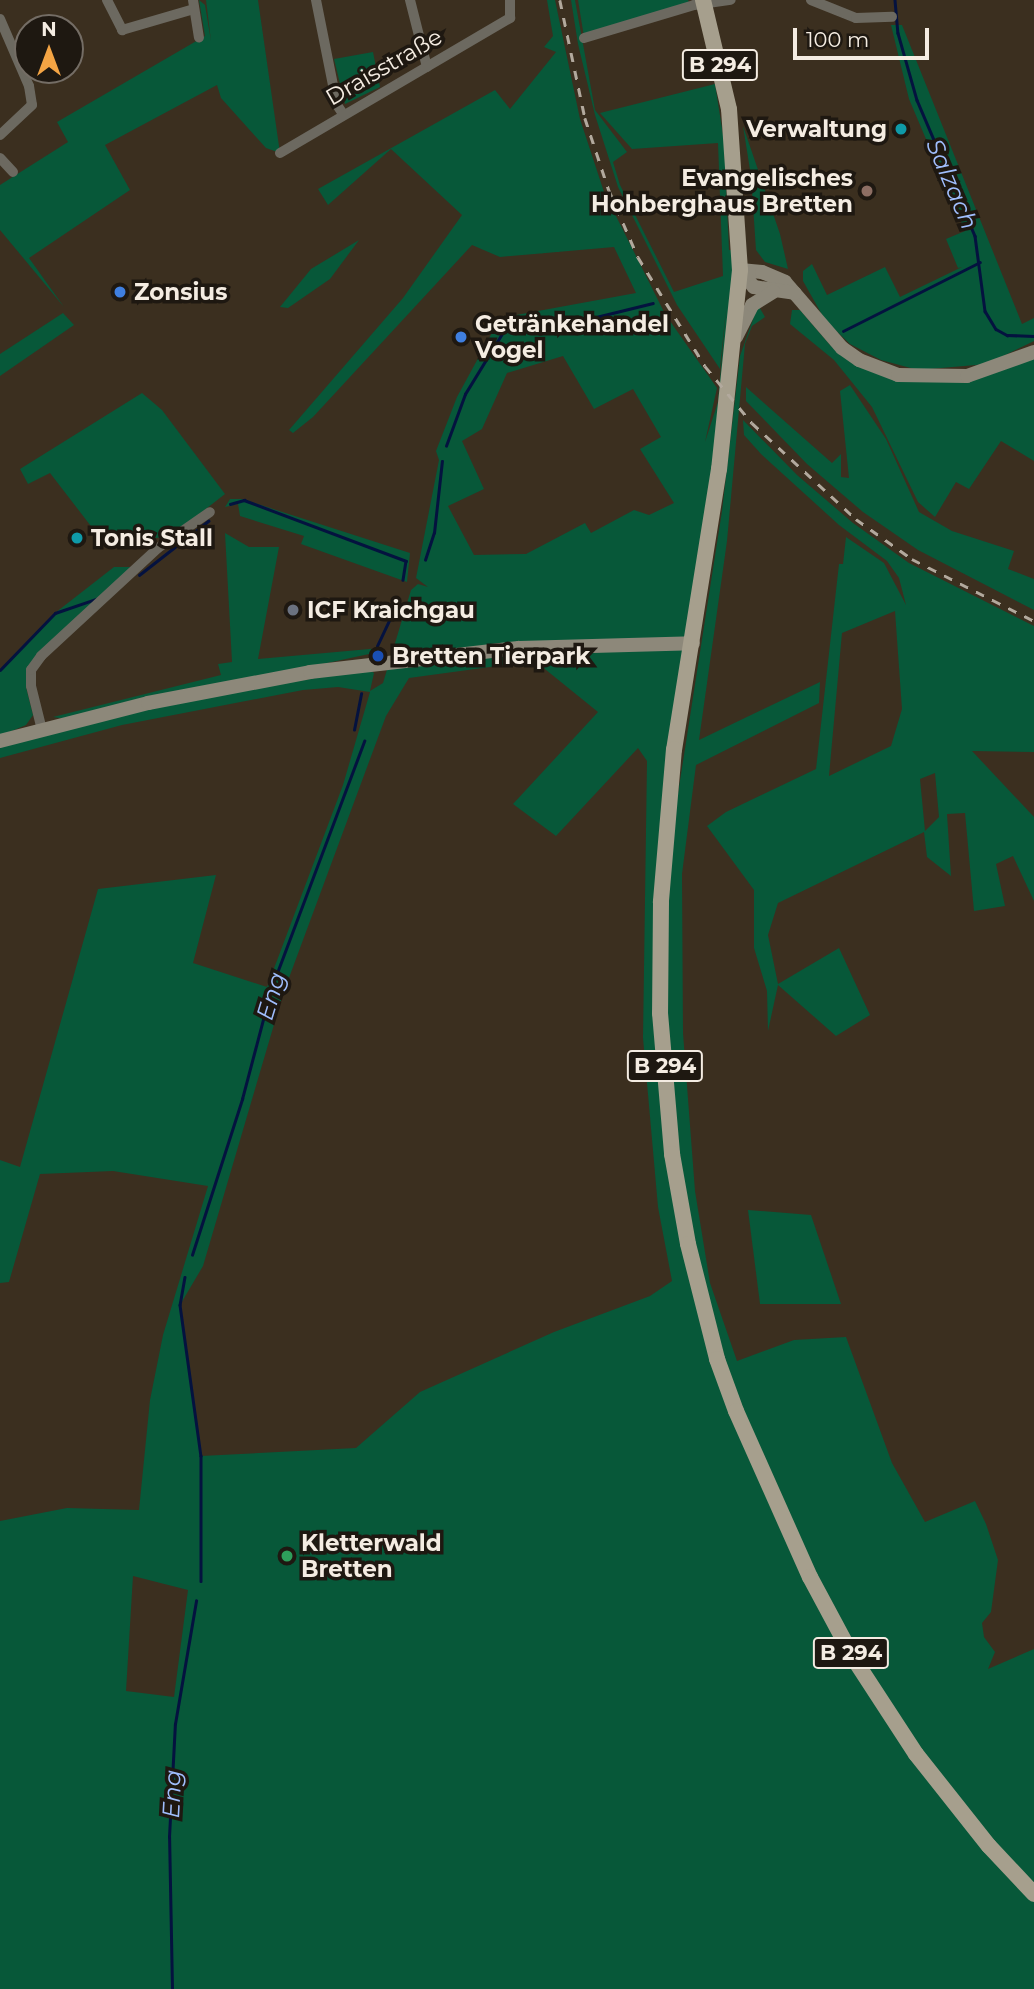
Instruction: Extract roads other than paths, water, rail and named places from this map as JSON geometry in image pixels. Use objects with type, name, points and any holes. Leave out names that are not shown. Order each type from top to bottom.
[{"type":"main road","name":"B 294","points":[[704,2],[724,81],[734,153],[740,270],[736,337],[674,749],[662,902],[660,1013],[672,1154],[702,1304],[717,1359],[757,1464],[854,1659],[916,1754],[989,1846],[1034,1894]]},
{"type":"street","points":[[107,0],[122,30],[194,5],[199,38]]},
{"type":"street","points":[[316,0],[337,105],[343,114]]},
{"type":"street","points":[[411,0],[427,66]]},
{"type":"street","name":"Draisstraße","points":[[280,153],[510,18],[510,0]]},
{"type":"street","points":[[584,38],[704,2],[731,0]]},
{"type":"street","points":[[811,0],[856,18],[892,17]]},
{"type":"street","points":[[0,19],[29,86],[32,105],[0,135]]},
{"type":"street","points":[[0,158],[13,172]]},
{"type":"street","points":[[740,270],[754,287],[773,292],[795,293]]},
{"type":"street","points":[[740,270],[776,277],[795,293],[842,348],[859,360],[898,374],[967,376],[1034,352]]},
{"type":"street","points":[[736,337],[752,305],[773,292]]},
{"type":"street","points":[[42,730],[31,686],[31,670],[41,656],[158,548],[210,512]]},
{"type":"street","points":[[0,741],[232,686],[372,663],[559,645],[692,643]]},
{"type":"waterway","name":"Salzach","points":[[895,0],[898,33],[917,100],[975,236],[985,311],[996,329],[1007,335],[1034,336]]},
{"type":"waterway","points":[[843,331],[980,262]]},
{"type":"waterway","points":[[446,446],[465,394],[503,332],[516,326],[539,331],[653,303]]},
{"type":"waterway","points":[[425,560],[434,533],[442,461]]},
{"type":"waterway","points":[[230,504],[244,500],[406,561],[403,580]]},
{"type":"waterway","points":[[139,575],[208,521]]},
{"type":"waterway","points":[[0,670],[55,613],[96,599]]},
{"type":"waterway","name":"Eng","points":[[377,646],[395,608]]},
{"type":"waterway","name":"Eng","points":[[354,730],[361,694]]},
{"type":"waterway","name":"Eng","points":[[192,1255],[242,1099],[271,989],[364,741]]},
{"type":"waterway","name":"Eng","points":[[185,1277],[180,1305],[201,1456],[201,1581]]},
{"type":"waterway","name":"Eng","points":[[172,1989],[169,1837],[175,1724],[196,1601]]},
{"type":"railway","points":[[560,0],[585,118],[609,190],[638,257],[705,366],[752,423],[856,519],[912,559],[1034,621]]},
{"type":"place","name":"Verwaltung","points":[[901,129]]},
{"type":"place","name":"Evangelisches Hohberghaus Bretten","points":[[867,191]]},
{"type":"place","name":"Zonsius","points":[[120,292]]},
{"type":"place","name":"Getränkehandel Vogel","points":[[461,337]]},
{"type":"place","name":"Tonis Stall","points":[[77,538]]},
{"type":"place","name":"ICF Kraichgau","points":[[293,610]]},
{"type":"place","name":"Bretten Tierpark","points":[[378,656]]},
{"type":"place","name":"Kletterwald Bretten","points":[[287,1556]]}]
